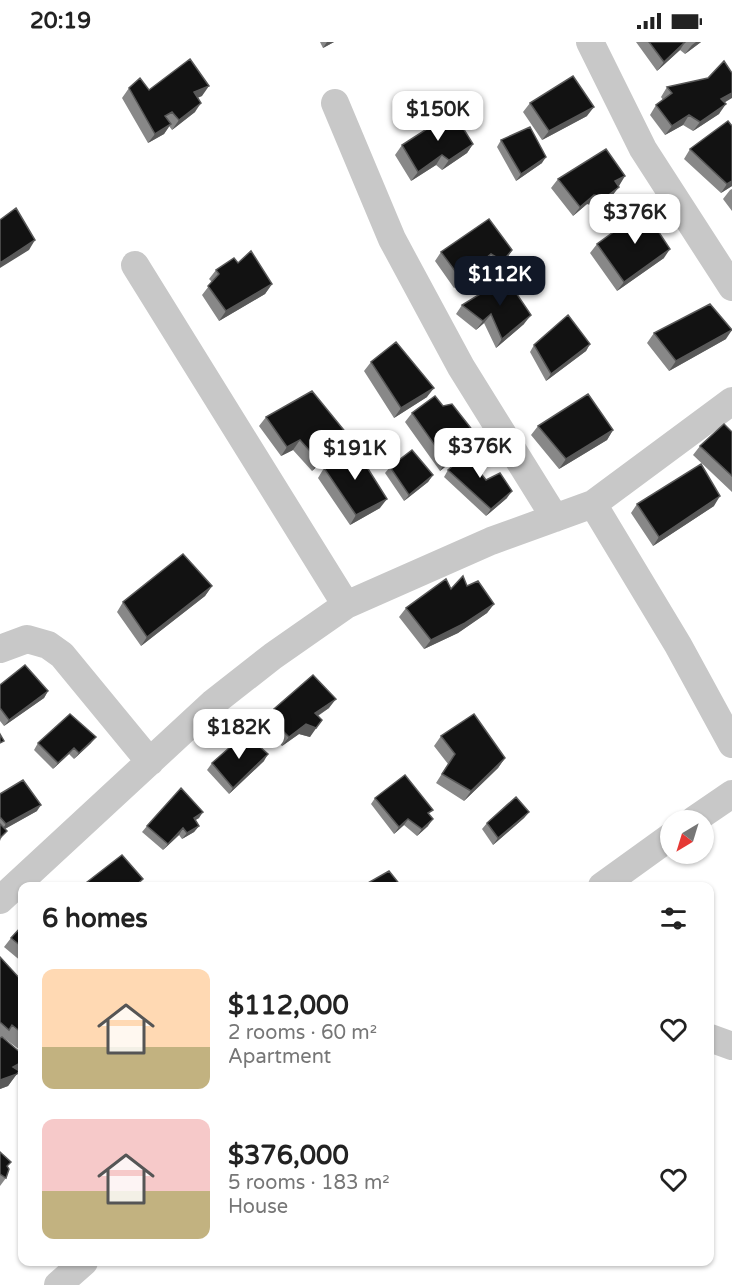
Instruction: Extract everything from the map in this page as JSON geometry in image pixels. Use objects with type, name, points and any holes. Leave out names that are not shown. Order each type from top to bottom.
[{"type":"street","points":[[590,42],[643,149],[732,287]]},
{"type":"street","points":[[335,103],[397,248],[461,367],[555,518]]},
{"type":"street","points":[[135,265],[346,605]]},
{"type":"street","points":[[20,882],[213,703],[273,656],[346,605],[491,541],[593,504],[732,401]]},
{"type":"street","points":[[593,504],[678,645],[732,744]]},
{"type":"street","points":[[0,649],[27,639],[48,645],[62,655],[150,762]]},
{"type":"street","points":[[709,810],[732,794]]},
{"type":"street","points":[[608,882],[660,844]]},
{"type":"street","points":[[0,900],[18,883]]},
{"type":"street","points":[[714,1039],[732,1046]]},
{"type":"street","points":[[58,1285],[79,1266]]},
{"type":"building","points":[[649,42],[685,42],[664,62]]},
{"type":"building","points":[[190,59],[209,86],[194,92],[201,103],[179,120],[172,112],[165,116],[171,124],[155,134],[129,88],[140,78],[149,90]]},
{"type":"building","points":[[724,61],[732,73],[732,93],[721,99],[726,104],[700,122],[689,115],[672,126],[656,105],[672,93],[667,87],[708,78]]},
{"type":"building","points":[[573,76],[594,107],[549,131],[530,103]]},
{"type":"building","points":[[453,112],[473,144],[449,160],[442,155],[418,172],[402,145]]},
{"type":"building","points":[[728,121],[732,126],[732,181],[727,184],[690,149]]},
{"type":"building","points":[[530,127],[546,157],[521,174],[501,140]]},
{"type":"building","points":[[606,149],[625,176],[615,181],[619,187],[606,197],[594,195],[580,207],[558,179]]},
{"type":"building","points":[[648,207],[661,225],[656,228],[670,249],[624,282],[597,244]]},
{"type":"building","points":[[16,208],[35,240],[0,263],[0,220]]},
{"type":"building","points":[[489,219],[512,250],[503,261],[491,254],[461,279],[441,252]]},
{"type":"building","points":[[251,251],[272,284],[226,311],[208,286],[219,274],[216,270],[234,258],[238,263]]},
{"type":"building","points":[[506,278],[531,315],[502,339],[491,314],[483,321],[462,305]]},
{"type":"building","points":[[710,304],[732,330],[676,361],[654,333]]},
{"type":"building","points":[[568,315],[590,344],[551,374],[534,345]]},
{"type":"building","points":[[396,342],[434,388],[401,408],[371,362]]},
{"type":"building","points":[[312,391],[347,434],[319,461],[300,440],[287,447],[266,417]]},
{"type":"building","points":[[588,394],[613,430],[566,459],[538,426]]},
{"type":"building","points":[[435,396],[443,406],[452,404],[477,436],[446,461],[412,413]]},
{"type":"building","points":[[724,424],[732,432],[732,476],[700,446]]},
{"type":"building","points":[[353,445],[387,499],[356,515],[324,468]]},
{"type":"building","points":[[473,448],[489,461],[479,471],[486,480],[500,473],[512,491],[491,509],[448,470]]},
{"type":"building","points":[[412,450],[433,475],[409,495],[390,467]]},
{"type":"building","points":[[701,464],[720,496],[659,537],[637,504]]},
{"type":"building","points":[[183,554],[212,586],[147,637],[123,602]]},
{"type":"building","points":[[463,576],[467,586],[478,581],[494,604],[465,623],[431,640],[406,608],[446,579],[451,589]]},
{"type":"building","points":[[25,665],[48,691],[9,720],[0,708],[0,685]]},
{"type":"building","points":[[313,675],[336,699],[315,713],[322,720],[316,728],[306,724],[289,737],[267,715]]},
{"type":"building","points":[[70,714],[96,737],[79,753],[74,748],[58,763],[38,743]]},
{"type":"building","points":[[474,714],[505,758],[471,791],[442,774],[455,754],[441,736]]},
{"type":"building","points":[[245,734],[268,754],[233,788],[212,763]]},
{"type":"building","points":[[405,775],[433,810],[428,813],[433,819],[422,829],[408,819],[399,827],[375,798]]},
{"type":"building","points":[[23,780],[41,805],[6,824],[0,817],[0,794]]},
{"type":"building","points":[[181,788],[203,812],[194,818],[199,826],[187,833],[183,828],[168,844],[147,826]]},
{"type":"building","points":[[516,797],[529,812],[498,838],[487,823]]},
{"type":"building","points":[[0,824],[7,831],[0,838]]},
{"type":"building","points":[[122,855],[143,879],[140,882],[87,882]]},
{"type":"building","points":[[389,871],[398,882],[370,882]]},
{"type":"building","points":[[18,930],[18,944],[11,938]]},
{"type":"building","points":[[0,957],[18,977],[18,1030],[12,1025],[9,1030],[0,1022]]},
{"type":"building","points":[[2,1037],[18,1051],[18,1064],[13,1067],[18,1072],[0,1080],[0,1038]]},
{"type":"building","points":[[0,1152],[11,1162],[7,1166],[9,1169],[6,1178],[0,1174]]}]
